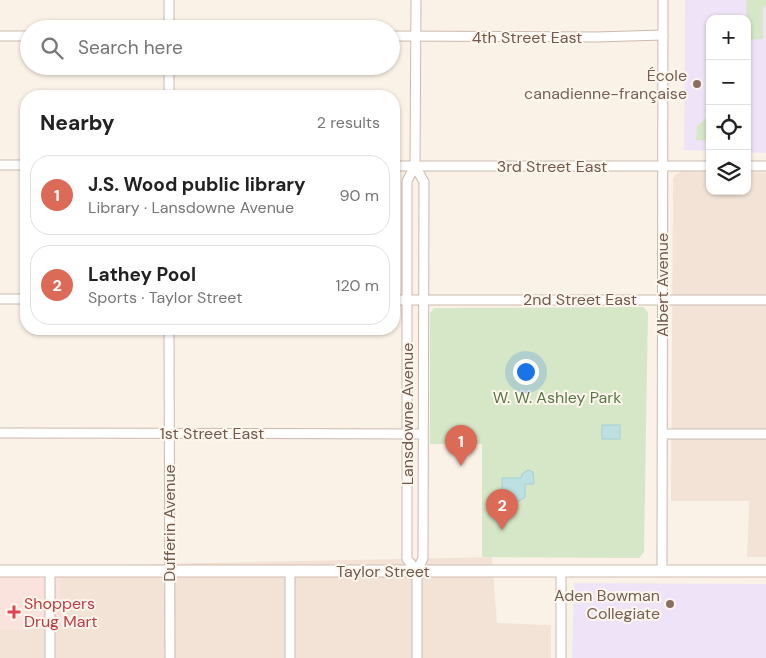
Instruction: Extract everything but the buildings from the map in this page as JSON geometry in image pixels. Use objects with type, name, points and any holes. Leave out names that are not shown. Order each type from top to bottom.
[{"type":"main road","name":"Taylor Street","points":[[0,571],[766,571]]},
{"type":"street","points":[[169,0],[169,20]]},
{"type":"street","name":"Lansdowne Avenue","points":[[416,0],[415,166],[407,181],[407,559],[417,571]]},
{"type":"street","name":"Albert Avenue","points":[[662,571],[663,0]]},
{"type":"street","name":"4th Street East","points":[[400,36],[596,37],[663,35]]},
{"type":"street","points":[[0,36],[20,36]]},
{"type":"street","points":[[169,75],[169,90]]},
{"type":"street","points":[[0,165],[20,165]]},
{"type":"street","name":"3rd Street East","points":[[400,166],[706,166]]},
{"type":"street","name":"Lansdowne Avenue","points":[[415,166],[424,182],[423,558],[417,571],[417,658]]},
{"type":"street","points":[[751,166],[766,166]]},
{"type":"street","points":[[0,299],[20,299]]},
{"type":"street","name":"2nd Street East","points":[[400,300],[766,300]]},
{"type":"street","name":"Dufferin Avenue","points":[[169,335],[170,658]]},
{"type":"street","name":"1st Street East","points":[[0,433],[423,434]]},
{"type":"street","points":[[663,434],[766,434]]},
{"type":"street","points":[[50,571],[50,658]]},
{"type":"street","points":[[290,571],[290,658]]},
{"type":"street","points":[[561,571],[561,658]]},
{"type":"shaded area","name":"École canadienne-française","points":[[685,0],[766,0],[766,153],[751,152],[751,15],[706,15],[706,151],[684,150]]},
{"type":"shaded area","points":[[682,171],[706,172],[706,195],[751,195],[751,172],[766,173],[766,557],[747,557],[749,501],[671,501],[673,179],[675,175]]},
{"type":"shaded area","points":[[492,557],[497,623],[551,625],[551,658],[0,658],[0,629],[60,629],[60,566]]},
{"type":"shaded area","points":[[0,566],[60,566],[60,629],[0,629]]},
{"type":"shaded area","name":"Aden Bowman Collegiate","points":[[574,583],[766,584],[766,658],[572,658]]},
{"type":"green space","points":[[746,0],[766,0],[766,5],[763,8],[763,39],[751,40],[751,15],[746,15]]},
{"type":"green space","points":[[706,118],[706,141],[696,140],[697,126]]},
{"type":"green space","name":"W. W. Ashley Park","points":[[643,307],[648,312],[644,552],[639,558],[482,557],[482,444],[430,444],[430,313],[434,308]]},
{"type":"water","points":[[602,425],[620,425],[620,439],[602,439]]},
{"type":"water","points":[[528,470],[533,472],[534,484],[525,484],[525,497],[514,504],[502,497],[502,478],[521,478],[522,474]]},
{"type":"place","name":"École canadienne-française","points":[[697,84]]},
{"type":"place","name":"J.S. Wood public library","points":[[461,466]]},
{"type":"place","name":"Lathey Pool","points":[[502,530]]},
{"type":"place","name":"Aden Bowman Collegiate","points":[[670,604]]},
{"type":"place","name":"Shoppers Drug Mart","points":[[14,612]]}]
